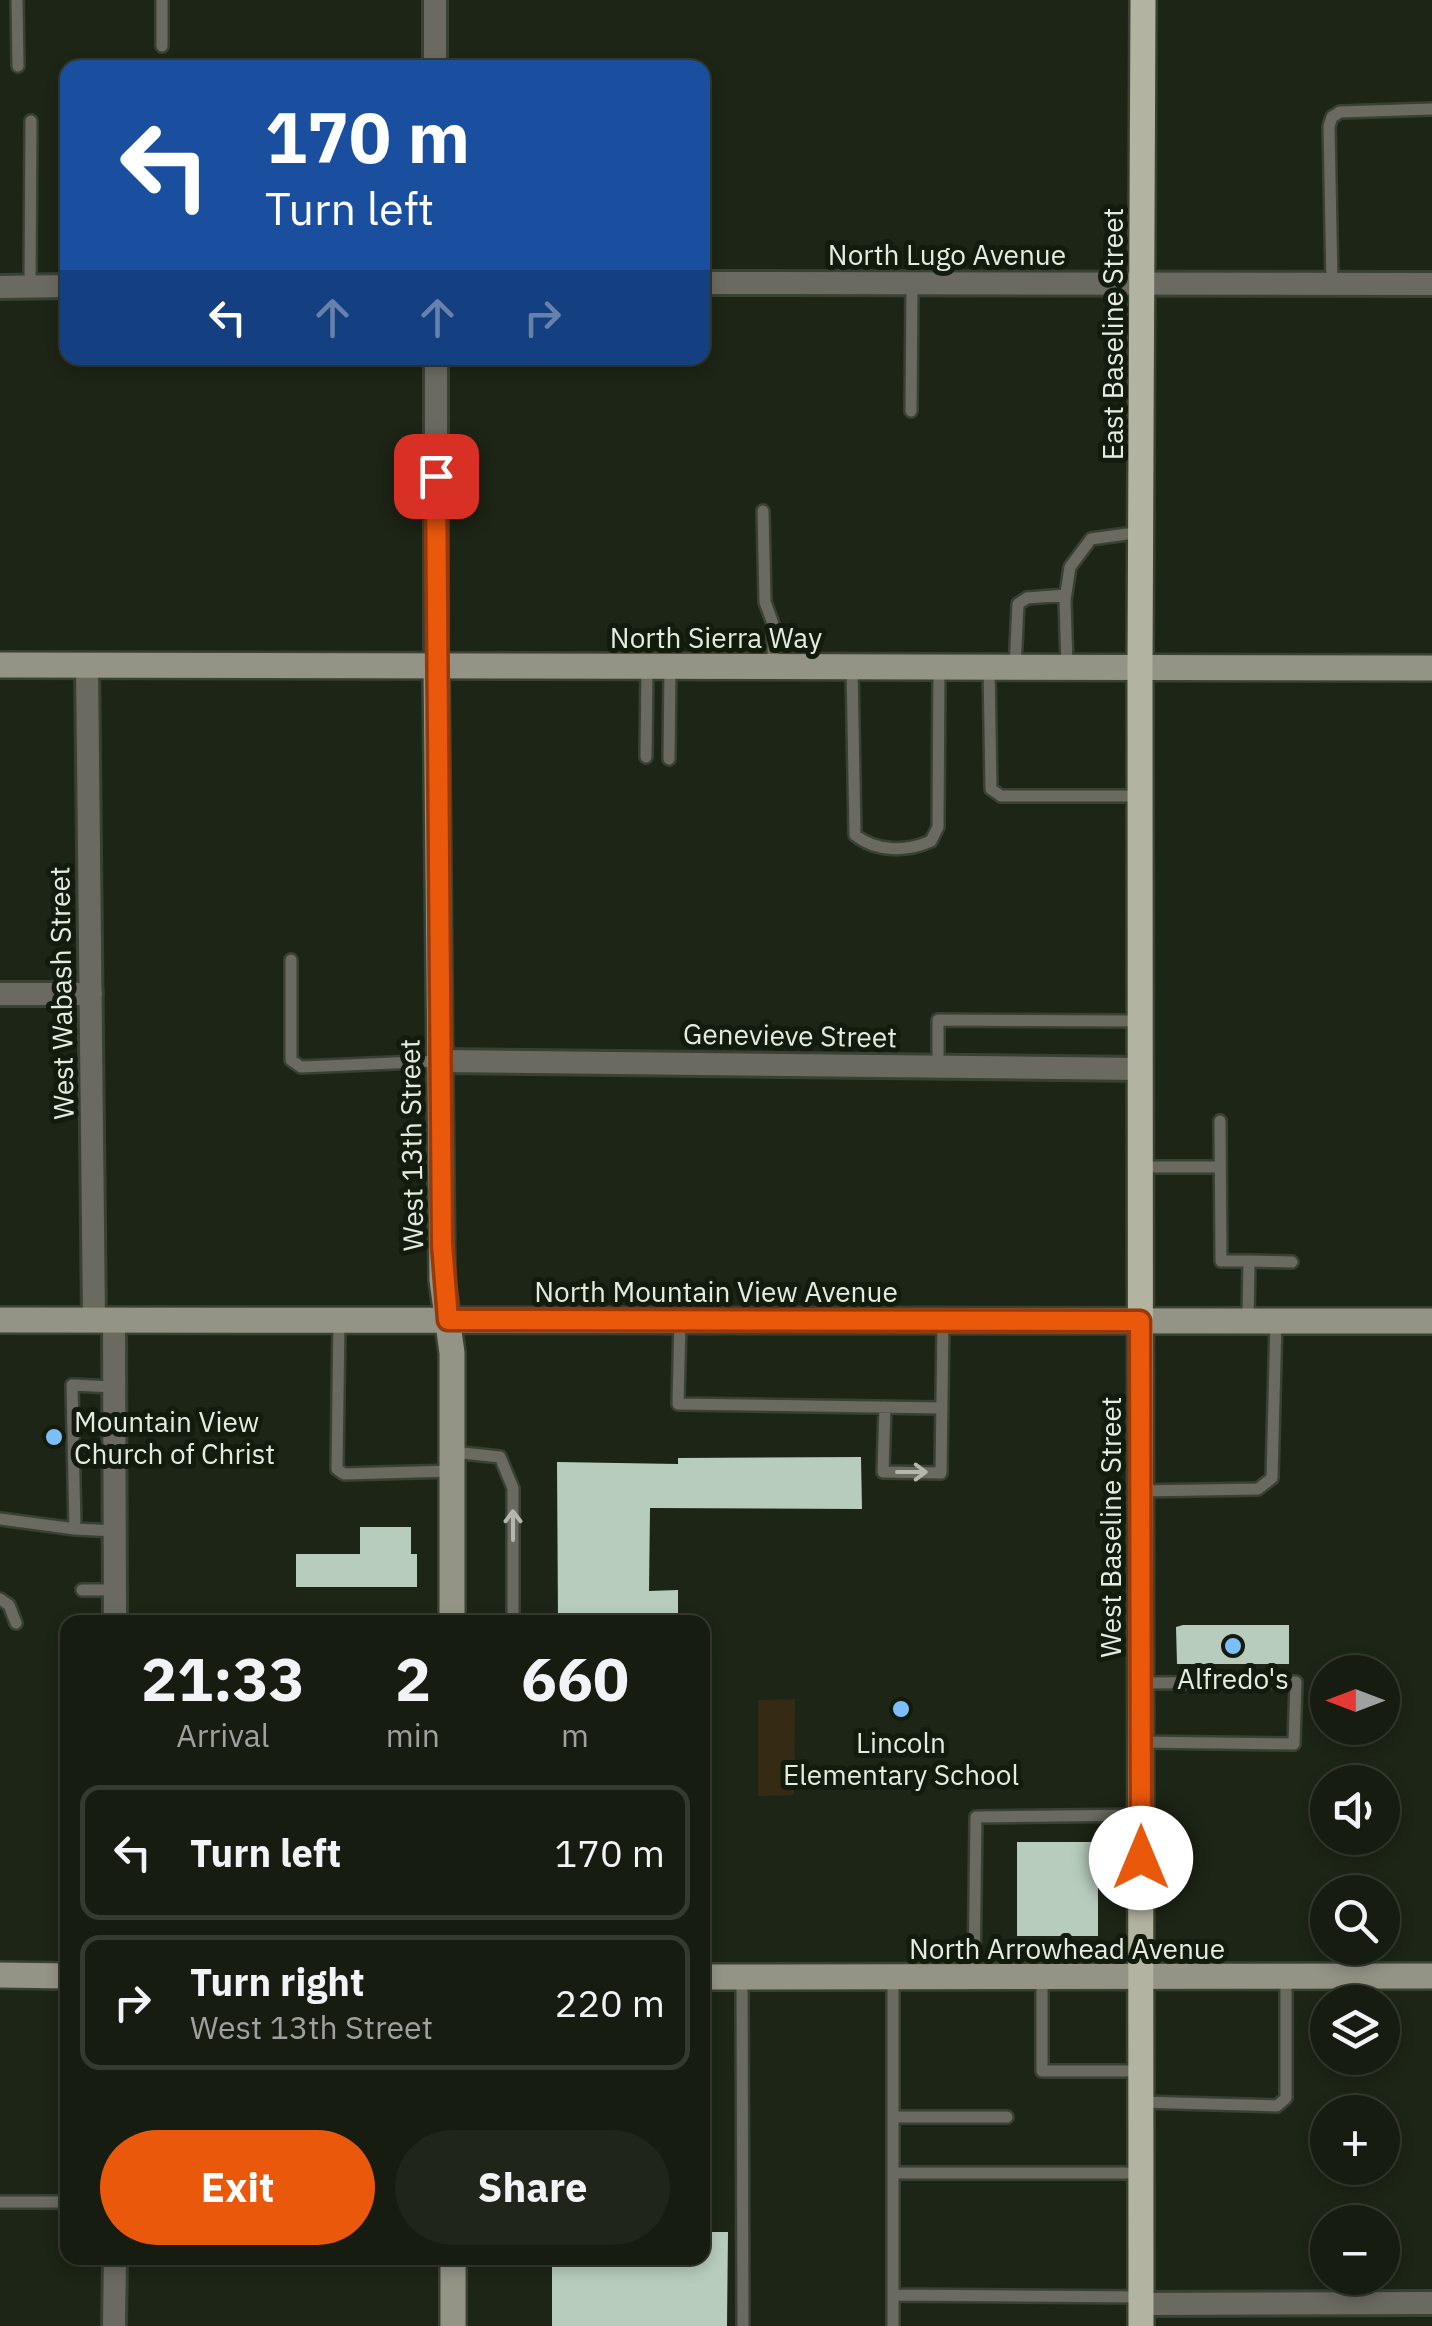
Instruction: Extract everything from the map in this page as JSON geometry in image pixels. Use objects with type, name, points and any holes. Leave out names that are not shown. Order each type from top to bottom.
[{"type":"main road","name":"East Baseline Street","points":[[1140,668],[1143,0]]},
{"type":"main road","name":"West Baseline Street","points":[[1140,668],[1141,2309]]},
{"type":"street","points":[[435,0],[435,60]]},
{"type":"street","name":"North Lugo Avenue","points":[[710,284],[1432,284]]},
{"type":"street","points":[[0,287],[60,286]]},
{"type":"street","points":[[436,365],[436,666]]},
{"type":"street","name":"North Sierra Way","points":[[0,665],[1432,668]]},
{"type":"street","name":"West Wabash Street","points":[[87,665],[91,994],[104,1320],[114,1387],[114,1615]]},
{"type":"street","name":"West 13th Street","points":[[436,666],[442,1280],[452,1353],[452,1615]]},
{"type":"street","points":[[0,994],[91,994]]},
{"type":"street","name":"Genevieve Street","points":[[440,1062],[1140,1069]]},
{"type":"street","name":"North Mountain View Avenue","points":[[0,1320],[1432,1321]]},
{"type":"street","points":[[0,1975],[60,1976]]},
{"type":"street","name":"North Arrowhead Avenue","points":[[710,1977],[1432,1976]]},
{"type":"street","points":[[114,2326],[115,2265]]},
{"type":"street","points":[[453,2265],[453,2326]]},
{"type":"street","points":[[1141,2309],[1432,2304]]},
{"type":"lane","points":[[17,0],[18,66]]},
{"type":"lane","points":[[162,0],[162,46]]},
{"type":"lane","points":[[1332,284],[1332,117],[1340,112],[1432,110]]},
{"type":"lane","points":[[30,121],[30,287]]},
{"type":"lane","points":[[911,411],[912,284]]},
{"type":"lane","points":[[762,511],[765,602],[774,624],[773,667]]},
{"type":"lane","points":[[1067,668],[1066,595],[1070,567],[1090,539],[1141,532]]},
{"type":"lane","points":[[1066,595],[1027,598],[1018,604],[1002,668],[991,789],[1001,796],[1140,796]]},
{"type":"lane","points":[[646,757],[658,667]]},
{"type":"lane","points":[[658,667],[669,759]]},
{"type":"lane","points":[[852,667],[855,835],[872,845],[910,848],[931,840],[938,827],[939,668]]},
{"type":"lane","points":[[290,960],[291,1060],[301,1068],[440,1062]]},
{"type":"lane","points":[[938,1066],[938,1020],[1140,1021]]},
{"type":"lane","points":[[1220,1121],[1221,1261],[1292,1262]]},
{"type":"lane","points":[[1140,1167],[1220,1167]]},
{"type":"lane","points":[[1248,1261],[1248,1321]]},
{"type":"lane","points":[[339,1320],[337,1469],[344,1474],[500,1456],[513,1488],[513,1615]]},
{"type":"lane","points":[[680,1321],[678,1404],[942,1408]]},
{"type":"lane","points":[[885,1407],[883,1472],[941,1472],[943,1321]]},
{"type":"lane","points":[[1140,1491],[1258,1489],[1272,1478],[1276,1321]]},
{"type":"lane","points":[[74,1529],[72,1386],[114,1387]]},
{"type":"lane","points":[[0,1519],[115,1530]]},
{"type":"lane","points":[[82,1590],[115,1590]]},
{"type":"lane","points":[[0,1599],[8,1605],[16,1622]]},
{"type":"lane","points":[[1140,1684],[1296,1682],[1294,1744],[1140,1742]]},
{"type":"lane","points":[[974,1978],[976,1817],[1141,1815]]},
{"type":"lane","points":[[742,1977],[743,2326]]},
{"type":"lane","points":[[893,1978],[893,2326]]},
{"type":"lane","points":[[1042,1978],[1042,2071],[1141,2070]]},
{"type":"lane","points":[[1141,2102],[1277,2106],[1286,2098],[1286,1978]]},
{"type":"lane","points":[[893,2117],[1007,2117]]},
{"type":"lane","points":[[894,2173],[1141,2173]]},
{"type":"lane","points":[[0,2202],[60,2202]]},
{"type":"lane","points":[[894,2295],[1141,2309]]},
{"type":"shaded area","points":[[795,1699],[794,1795],[758,1796],[758,1700]]},
{"type":"building","points":[[861,1457],[862,1509],[650,1508],[649,1591],[678,1590],[678,1615],[558,1615],[557,1462],[678,1464],[678,1458]]},
{"type":"building","points":[[360,1527],[411,1527],[411,1554],[417,1554],[417,1587],[296,1587],[296,1554],[360,1554]]},
{"type":"building","name":"Alfredo's","points":[[1289,1625],[1289,1664],[1177,1664],[1176,1627]]},
{"type":"building","points":[[1017,1842],[1098,1842],[1098,1936],[1017,1936]]},
{"type":"building","points":[[710,2232],[728,2232],[727,2326],[552,2326],[552,2265],[710,2265]]},
{"type":"place","name":"Mountain View Church of Christ","points":[[54,1437]]},
{"type":"place","name":"Alfredo's","points":[[1233,1646]]},
{"type":"place","name":"Lincoln Elementary School","points":[[901,1709]]},
{"type":"route","points":[[436,476],[442,1280],[448,1320],[1140,1321],[1141,1858]]}]
